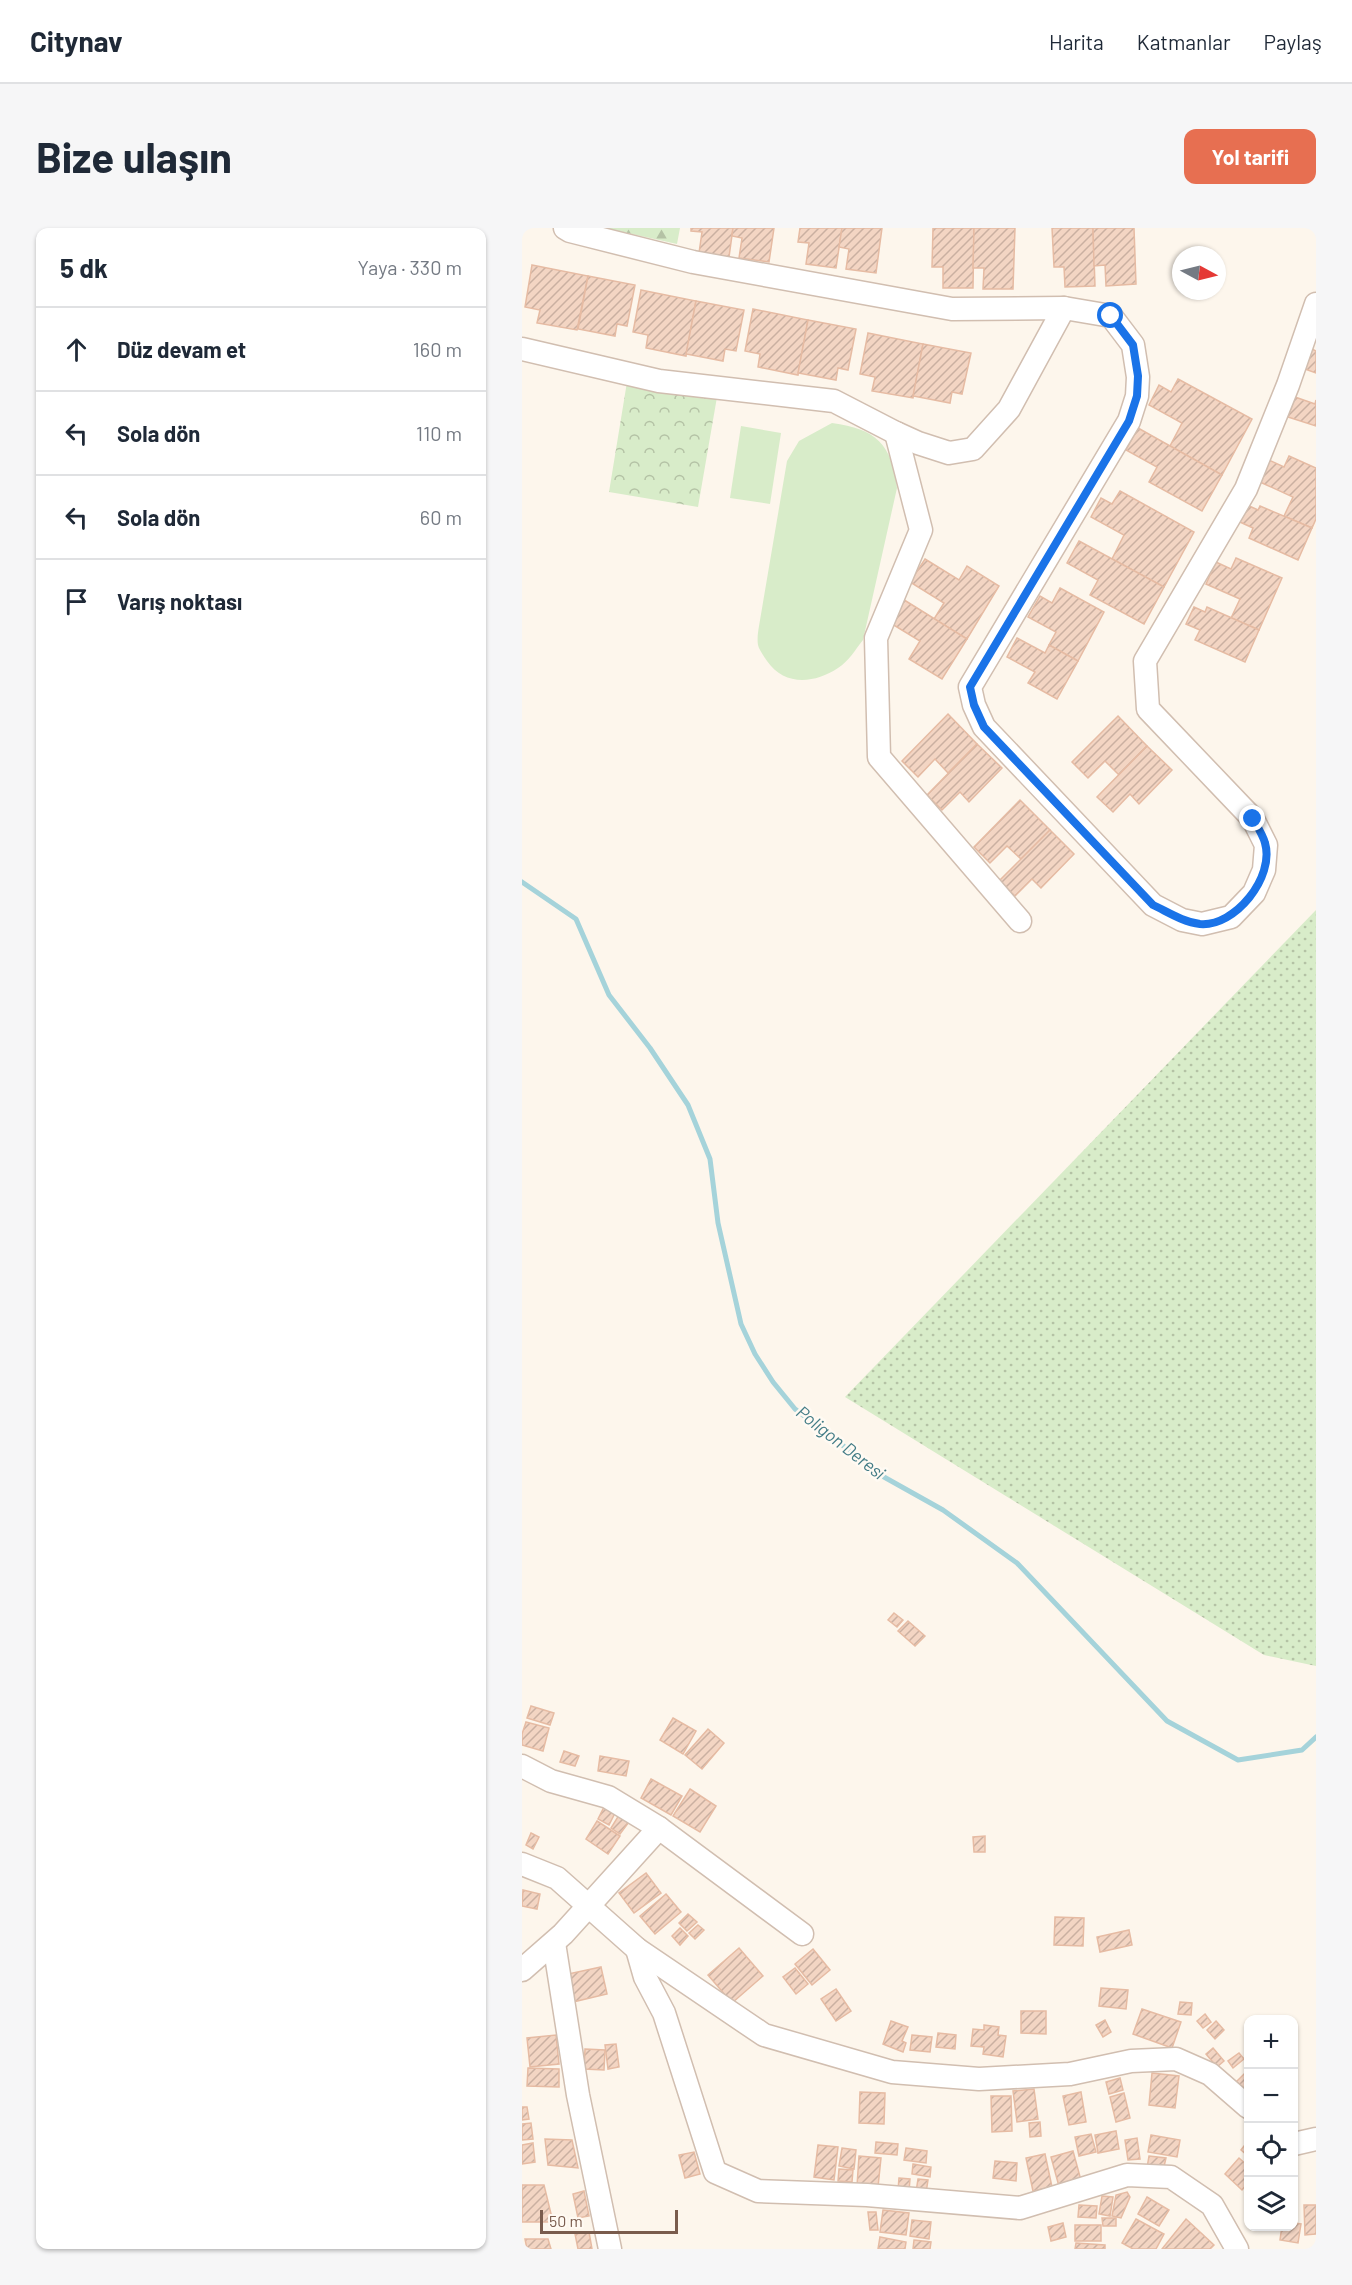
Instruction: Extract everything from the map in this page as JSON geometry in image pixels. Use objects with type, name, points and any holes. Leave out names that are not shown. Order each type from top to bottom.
[{"type":"street","points":[[565,228],[693,262],[952,309],[1064,308],[1111,316],[1133,345],[1138,376],[1137,396],[1129,421],[970,687],[974,705],[984,727],[1153,905],[1182,920],[1202,924],[1231,917],[1254,893],[1264,870],[1266,845],[1253,819],[1148,709],[1145,661],[1246,489],[1288,385],[1316,304]]},
{"type":"street","points":[[522,349],[659,381],[834,401],[918,443],[949,453],[973,449],[1009,409],[1064,308]]},
{"type":"street","points":[[896,433],[921,530],[876,638],[879,757],[1020,921]]},
{"type":"street","points":[[522,1766],[552,1781],[608,1797],[659,1828],[802,1934]]},
{"type":"street","points":[[522,1970],[554,1943],[659,1828]]},
{"type":"street","points":[[522,1864],[556,1878],[637,1949],[764,2035],[892,2072],[979,2079],[1070,2074],[1131,2061],[1176,2059],[1210,2074],[1244,2104]]},
{"type":"street","points":[[554,1943],[578,2095],[610,2249]]},
{"type":"street","points":[[637,1949],[645,1977],[664,2013],[715,2172],[758,2191],[867,2195],[1020,2208],[1127,2175],[1171,2177],[1212,2205],[1237,2249]]},
{"type":"street","points":[[1298,2143],[1316,2139]]},
{"type":"green space","points":[[605,228],[680,228],[677,244]]},
{"type":"green space","points":[[627,382],[717,397],[698,507],[609,492]]},
{"type":"green space","points":[[832,423],[860,430],[879,441],[891,460],[897,488],[863,640],[849,659],[838,668],[819,677],[800,680],[782,675],[767,661],[759,647],[758,631],[787,461],[799,441]]},
{"type":"green space","points":[[741,426],[781,433],[770,504],[730,498]]},
{"type":"green space","points":[[1316,910],[1316,1666],[1264,1655],[845,1397]]},
{"type":"building","points":[[691,228],[733,228],[729,257],[699,253],[702,232],[691,231]]},
{"type":"building","points":[[733,228],[774,228],[769,262],[739,258],[742,238],[732,236]]},
{"type":"building","points":[[800,228],[842,228],[836,268],[806,264],[809,243],[798,242]]},
{"type":"building","points":[[842,228],[882,228],[876,273],[846,269],[849,249],[839,247]]},
{"type":"building","points":[[933,228],[974,228],[973,288],[943,288],[943,267],[932,267]]},
{"type":"building","points":[[974,228],[1015,228],[1013,289],[983,289],[984,268],[973,268]]},
{"type":"building","points":[[1052,228],[1093,228],[1095,286],[1065,287],[1064,267],[1054,267]]},
{"type":"building","points":[[1093,228],[1134,228],[1136,284],[1106,286],[1105,265],[1094,266]]},
{"type":"building","points":[[532,265],[588,276],[577,330],[537,323],[540,310],[525,307]]},
{"type":"building","points":[[588,276],[635,285],[627,326],[617,324],[615,336],[578,329]]},
{"type":"building","points":[[641,290],[696,301],[686,356],[646,348],[648,335],[633,332]]},
{"type":"building","points":[[696,301],[744,310],[736,351],[725,349],[723,361],[686,354]]},
{"type":"building","points":[[753,309],[808,320],[798,375],[758,367],[760,354],[745,351]]},
{"type":"building","points":[[808,320],[856,329],[848,370],[838,368],[836,380],[798,373]]},
{"type":"building","points":[[868,333],[923,344],[913,398],[872,391],[875,377],[860,374]]},
{"type":"building","points":[[923,344],[971,353],[962,394],[952,392],[950,403],[913,396]]},
{"type":"building","points":[[1312,349],[1316,351],[1316,373],[1305,369]]},
{"type":"building","points":[[1178,379],[1252,419],[1222,475],[1170,446],[1182,423],[1149,405],[1159,385],[1171,392]]},
{"type":"building","points":[[1295,397],[1315,404],[1316,400],[1316,426],[1288,417]]},
{"type":"building","points":[[1138,428],[1222,475],[1202,511],[1149,482],[1157,467],[1126,450]]},
{"type":"building","points":[[1289,456],[1316,468],[1316,519],[1312,528],[1284,516],[1293,497],[1260,482],[1269,460],[1284,467]]},
{"type":"building","points":[[1120,491],[1194,532],[1164,587],[1112,559],[1124,535],[1091,517],[1101,498],[1112,504]]},
{"type":"building","points":[[1247,505],[1258,510],[1260,506],[1312,528],[1298,560],[1249,538],[1253,528],[1240,522]]},
{"type":"building","points":[[1079,541],[1164,587],[1144,624],[1090,595],[1098,580],[1067,563]]},
{"type":"building","points":[[1236,558],[1282,578],[1259,630],[1231,618],[1240,599],[1206,584],[1216,562],[1231,569]]},
{"type":"building","points":[[925,559],[959,580],[967,566],[999,586],[967,639],[934,619],[944,603],[910,582]]},
{"type":"building","points":[[1060,588],[1104,612],[1078,661],[1049,645],[1056,632],[1028,617],[1040,596],[1052,603]]},
{"type":"building","points":[[901,598],[967,639],[942,679],[909,659],[920,641],[887,621]]},
{"type":"building","points":[[1194,607],[1205,612],[1207,607],[1259,630],[1245,662],[1195,640],[1200,630],[1186,624]]},
{"type":"building","points":[[1017,638],[1045,653],[1049,645],[1078,661],[1057,699],[1028,683],[1035,672],[1007,657]]},
{"type":"building","points":[[948,714],[977,744],[948,773],[935,759],[918,777],[902,761]]},
{"type":"building","points":[[1118,716],[1147,746],[1119,775],[1105,761],[1088,778],[1072,762]]},
{"type":"building","points":[[977,744],[1002,768],[969,802],[960,792],[942,810],[927,795]]},
{"type":"building","points":[[1147,746],[1172,770],[1139,804],[1130,794],[1113,812],[1097,797]]},
{"type":"building","points":[[1020,800],[1050,830],[1021,859],[1007,846],[990,863],[974,847]]},
{"type":"building","points":[[1050,830],[1074,854],[1041,888],[1032,879],[1015,896],[999,881]]},
{"type":"building","points":[[894,1613],[903,1620],[897,1627],[888,1620]]},
{"type":"building","points":[[908,1621],[925,1636],[915,1646],[898,1631]]},
{"type":"building","points":[[531,1706],[554,1713],[550,1725],[527,1718]]},
{"type":"building","points":[[673,1718],[696,1731],[683,1754],[660,1740]]},
{"type":"building","points":[[526,1722],[549,1728],[543,1751],[522,1745],[522,1734]]},
{"type":"building","points":[[708,1729],[724,1743],[702,1769],[685,1755]]},
{"type":"building","points":[[564,1751],[579,1756],[575,1766],[560,1762]]},
{"type":"building","points":[[600,1756],[629,1761],[626,1776],[598,1771]]},
{"type":"building","points":[[651,1779],[682,1796],[671,1815],[641,1798]]},
{"type":"building","points":[[690,1789],[716,1806],[700,1832],[673,1816]]},
{"type":"building","points":[[605,1805],[616,1811],[609,1825],[598,1819]]},
{"type":"building","points":[[619,1815],[629,1822],[620,1834],[611,1828]]},
{"type":"building","points":[[597,1821],[620,1836],[608,1854],[586,1839]]},
{"type":"building","points":[[531,1833],[539,1837],[533,1849],[526,1845]]},
{"type":"building","points":[[985,1836],[985,1852],[974,1852],[973,1837]]},
{"type":"building","points":[[646,1873],[661,1893],[634,1913],[619,1893]]},
{"type":"building","points":[[523,1890],[540,1894],[537,1909],[522,1906]]},
{"type":"building","points":[[666,1894],[681,1912],[655,1934],[640,1916]]},
{"type":"building","points":[[688,1914],[697,1922],[687,1931],[679,1923]]},
{"type":"building","points":[[1055,1917],[1084,1918],[1083,1946],[1054,1945]]},
{"type":"building","points":[[698,1925],[704,1930],[695,1939],[689,1933]]},
{"type":"building","points":[[680,1928],[688,1936],[680,1945],[672,1936]]},
{"type":"building","points":[[1129,1930],[1132,1945],[1100,1952],[1097,1937]]},
{"type":"building","points":[[739,1948],[763,1976],[732,2003],[708,1975]]},
{"type":"building","points":[[813,1949],[830,1970],[812,1985],[795,1964]]},
{"type":"building","points":[[601,1967],[607,1994],[573,2002],[568,1974]]},
{"type":"building","points":[[795,1968],[808,1984],[796,1994],[783,1977]]},
{"type":"building","points":[[1101,1988],[1128,1990],[1126,2009],[1099,2006]]},
{"type":"building","points":[[836,1989],[851,2011],[836,2021],[821,1999]]},
{"type":"building","points":[[1180,2002],[1192,2003],[1191,2015],[1178,2014]]},
{"type":"building","points":[[1142,2009],[1181,2022],[1172,2048],[1133,2034]]},
{"type":"building","points":[[1021,2011],[1046,2011],[1046,2034],[1021,2033]]},
{"type":"building","points":[[1205,2014],[1211,2022],[1203,2028],[1197,2021]]},
{"type":"building","points":[[1105,2020],[1111,2032],[1103,2037],[1096,2025]]},
{"type":"building","points":[[891,2021],[908,2027],[902,2041],[906,2043],[903,2052],[883,2044]]},
{"type":"building","points":[[1216,2021],[1224,2030],[1215,2039],[1207,2030]]},
{"type":"building","points":[[984,2025],[999,2027],[998,2035],[1006,2036],[1003,2057],[983,2054],[984,2047],[971,2046],[973,2029],[984,2030]]},
{"type":"building","points":[[938,2033],[956,2035],[955,2049],[936,2047]]},
{"type":"building","points":[[556,2035],[559,2064],[530,2067],[527,2038]]},
{"type":"building","points":[[912,2035],[932,2037],[930,2052],[910,2050]]},
{"type":"building","points":[[616,2044],[619,2067],[608,2069],[605,2045]]},
{"type":"building","points":[[1213,2048],[1224,2061],[1217,2067],[1206,2054]]},
{"type":"building","points":[[585,2049],[605,2050],[604,2070],[584,2069]]},
{"type":"building","points":[[1239,2053],[1244,2059],[1233,2068],[1228,2061]]},
{"type":"building","points":[[528,2068],[559,2069],[559,2087],[527,2086]]},
{"type":"building","points":[[1152,2073],[1179,2076],[1175,2108],[1149,2105]]},
{"type":"building","points":[[1244,2074],[1243,2092],[1235,2083]]},
{"type":"building","points":[[1120,2078],[1123,2090],[1109,2094],[1106,2082]]},
{"type":"building","points":[[1034,2089],[1038,2119],[1017,2122],[1013,2091]]},
{"type":"building","points":[[860,2092],[885,2093],[884,2124],[859,2123]]},
{"type":"building","points":[[1081,2092],[1086,2122],[1069,2125],[1063,2096]]},
{"type":"building","points":[[1124,2093],[1130,2118],[1116,2122],[1110,2097]]},
{"type":"building","points":[[991,2096],[1011,2096],[1012,2131],[992,2132]]},
{"type":"building","points":[[522,2107],[527,2107],[529,2119],[522,2120]]},
{"type":"building","points":[[1040,2122],[1041,2136],[1030,2137],[1029,2123]]},
{"type":"building","points":[[531,2123],[533,2139],[522,2140],[522,2124]]},
{"type":"building","points":[[1116,2131],[1119,2149],[1098,2153],[1095,2135]]},
{"type":"building","points":[[1091,2134],[1096,2152],[1079,2156],[1075,2137]]},
{"type":"building","points":[[1151,2135],[1180,2140],[1177,2157],[1148,2152]]},
{"type":"building","points":[[1137,2138],[1140,2159],[1128,2160],[1125,2140]]},
{"type":"building","points":[[545,2139],[572,2140],[578,2168],[548,2165]]},
{"type":"building","points":[[876,2142],[898,2144],[897,2155],[875,2153]]},
{"type":"building","points":[[533,2143],[535,2162],[522,2164],[522,2145]]},
{"type":"building","points":[[818,2145],[838,2147],[834,2180],[814,2177]]},
{"type":"building","points":[[842,2148],[856,2150],[854,2169],[839,2166]]},
{"type":"building","points":[[906,2148],[927,2151],[926,2163],[904,2160]]},
{"type":"building","points":[[1073,2151],[1082,2184],[1060,2190],[1051,2157]]},
{"type":"building","points":[[694,2152],[700,2174],[685,2178],[679,2155]]},
{"type":"building","points":[[1045,2154],[1052,2187],[1033,2191],[1026,2158]]},
{"type":"building","points":[[859,2156],[881,2158],[878,2187],[857,2186]]},
{"type":"building","points":[[1149,2156],[1166,2158],[1163,2171],[1147,2168]]},
{"type":"building","points":[[1239,2158],[1244,2162],[1244,2188],[1242,2190],[1225,2174]]},
{"type":"building","points":[[995,2161],[1017,2163],[1016,2181],[993,2178]]},
{"type":"building","points":[[913,2164],[931,2167],[930,2177],[912,2174]]},
{"type":"building","points":[[839,2169],[853,2170],[852,2182],[838,2181]]},
{"type":"building","points":[[899,2178],[910,2179],[909,2191],[898,2190]]},
{"type":"building","points":[[918,2179],[928,2180],[926,2193],[916,2192]]},
{"type":"building","points":[[522,2185],[544,2185],[553,2222],[522,2222]]},
{"type":"building","points":[[584,2191],[589,2216],[578,2218],[573,2194]]},
{"type":"building","points":[[1127,2192],[1130,2197],[1121,2218],[1112,2216],[1116,2195]]},
{"type":"building","points":[[1102,2196],[1113,2197],[1110,2216],[1099,2214]]},
{"type":"building","points":[[1147,2197],[1169,2210],[1159,2226],[1138,2214]]},
{"type":"building","points":[[1079,2205],[1097,2206],[1096,2218],[1078,2217]]},
{"type":"building","points":[[1304,2205],[1316,2205],[1316,2234],[1305,2235]]},
{"type":"building","points":[[883,2210],[909,2213],[906,2235],[880,2232]]},
{"type":"building","points":[[868,2212],[876,2212],[878,2230],[870,2230]]},
{"type":"building","points":[[1102,2218],[1116,2218],[1116,2226],[1103,2226]]},
{"type":"building","points":[[1136,2219],[1164,2234],[1156,2249],[1133,2249],[1122,2243]]},
{"type":"building","points":[[1186,2219],[1214,2245],[1210,2249],[1162,2249]]},
{"type":"building","points":[[912,2220],[931,2222],[929,2239],[910,2236]]},
{"type":"building","points":[[1063,2223],[1066,2237],[1051,2241],[1048,2227]]},
{"type":"building","points":[[1298,2224],[1301,2224],[1298,2243],[1280,2240],[1281,2231],[1298,2231]]},
{"type":"building","points":[[1075,2225],[1101,2225],[1101,2241],[1075,2241]]},
{"type":"building","points":[[589,2232],[592,2249],[578,2249],[575,2234]]},
{"type":"building","points":[[880,2237],[906,2242],[905,2249],[878,2249]]},
{"type":"building","points":[[525,2239],[548,2239],[551,2249],[527,2249]]},
{"type":"building","points":[[914,2240],[931,2242],[930,2249],[913,2249]]},
{"type":"building","points":[[1076,2243],[1105,2245],[1105,2249],[1075,2249]]},
{"type":"waterway","name":"Poligon Deresi","points":[[522,882],[576,919],[609,995],[650,1048],[688,1105],[710,1159],[718,1223],[741,1324],[755,1354],[773,1382],[795,1409],[884,1477],[943,1510],[1017,1563],[1167,1721],[1238,1760],[1302,1750],[1316,1737]]},
{"type":"route","points":[[1111,316],[1133,345],[1138,376],[1137,396],[1129,421],[970,687],[974,705],[984,727],[1153,905],[1182,920],[1202,924],[1231,917],[1254,893],[1264,870],[1266,845],[1253,819]]}]
